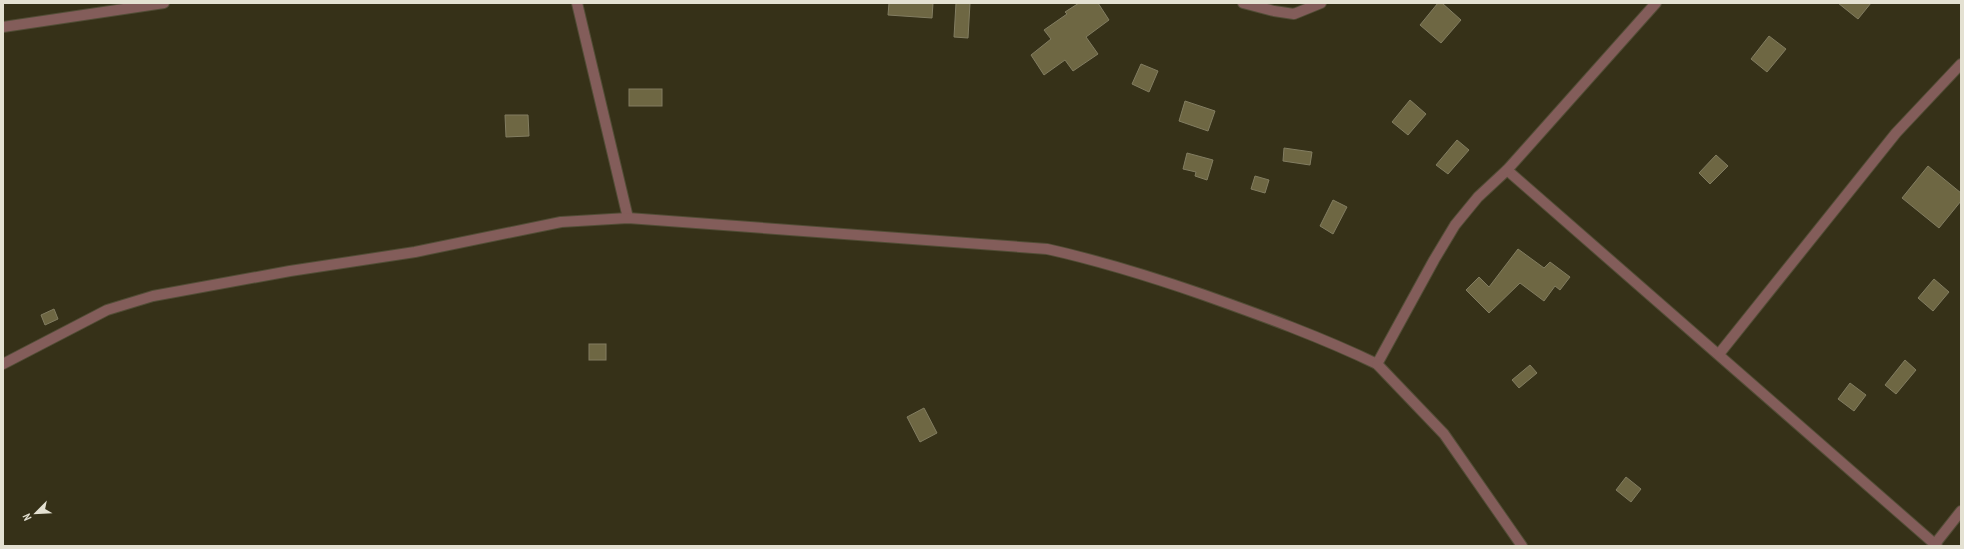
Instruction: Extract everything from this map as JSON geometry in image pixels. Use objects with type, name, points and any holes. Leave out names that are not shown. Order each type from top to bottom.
[{"type":"street","points":[[3,27],[164,3]]},
{"type":"street","points":[[577,3],[628,218]]},
{"type":"street","points":[[1243,3],[1274,11],[1294,14],[1321,3]]},
{"type":"street","points":[[1377,364],[1455,225],[1478,197],[1508,170],[1656,3]]},
{"type":"street","points":[[1719,354],[1896,133],[1961,64]]},
{"type":"street","points":[[1508,170],[1936,545],[1961,511]]},
{"type":"street","points":[[3,364],[107,310],[153,296],[290,271],[415,252],[561,222],[628,218],[1047,249],[1094,260],[1156,278],[1297,328],[1377,364],[1444,434],[1522,546]]},
{"type":"building","points":[[889,3],[933,3],[932,18],[888,15]]},
{"type":"building","points":[[956,3],[970,3],[968,38],[954,37]]},
{"type":"building","points":[[1079,3],[1098,3],[1109,20],[1086,37],[1098,54],[1073,71],[1065,60],[1044,75],[1031,55],[1051,39],[1044,30],[1067,14],[1065,12]]},
{"type":"building","points":[[1438,3],[1442,3],[1461,20],[1441,43],[1420,25]]},
{"type":"building","points":[[1838,3],[1871,3],[1858,19]]},
{"type":"building","points":[[1769,36],[1786,49],[1767,72],[1751,59]]},
{"type":"building","points":[[1141,64],[1158,71],[1149,92],[1132,84]]},
{"type":"building","points":[[629,89],[662,89],[662,106],[629,106]]},
{"type":"building","points":[[1410,100],[1426,114],[1408,135],[1392,122]]},
{"type":"building","points":[[1185,101],[1215,111],[1208,131],[1179,121]]},
{"type":"building","points":[[505,115],[528,115],[529,136],[506,137]]},
{"type":"building","points":[[1457,140],[1469,150],[1448,174],[1436,165]]},
{"type":"building","points":[[1284,148],[1312,152],[1310,165],[1283,161]]},
{"type":"building","points":[[1187,153],[1213,160],[1207,180],[1195,176],[1196,172],[1183,169]]},
{"type":"building","points":[[1716,155],[1728,166],[1710,184],[1699,173]]},
{"type":"building","points":[[1928,166],[1961,193],[1961,201],[1939,228],[1902,198]]},
{"type":"building","points":[[1255,176],[1269,180],[1265,193],[1251,189]]},
{"type":"building","points":[[1333,200],[1347,207],[1333,234],[1320,226]]},
{"type":"building","points":[[1518,249],[1544,268],[1550,262],[1570,277],[1560,290],[1555,286],[1544,301],[1520,283],[1489,313],[1466,290],[1479,277],[1489,287]]},
{"type":"building","points":[[1934,279],[1949,292],[1933,311],[1918,298]]},
{"type":"building","points":[[54,309],[58,319],[45,325],[41,315]]},
{"type":"building","points":[[589,344],[606,344],[606,360],[589,360]]},
{"type":"building","points":[[1905,360],[1916,370],[1896,394],[1885,385]]},
{"type":"building","points":[[1530,365],[1537,373],[1519,388],[1512,380]]},
{"type":"building","points":[[1850,383],[1866,395],[1854,411],[1838,399]]},
{"type":"building","points":[[924,408],[937,433],[920,442],[907,417]]},
{"type":"building","points":[[1626,477],[1641,489],[1631,502],[1616,490]]}]
